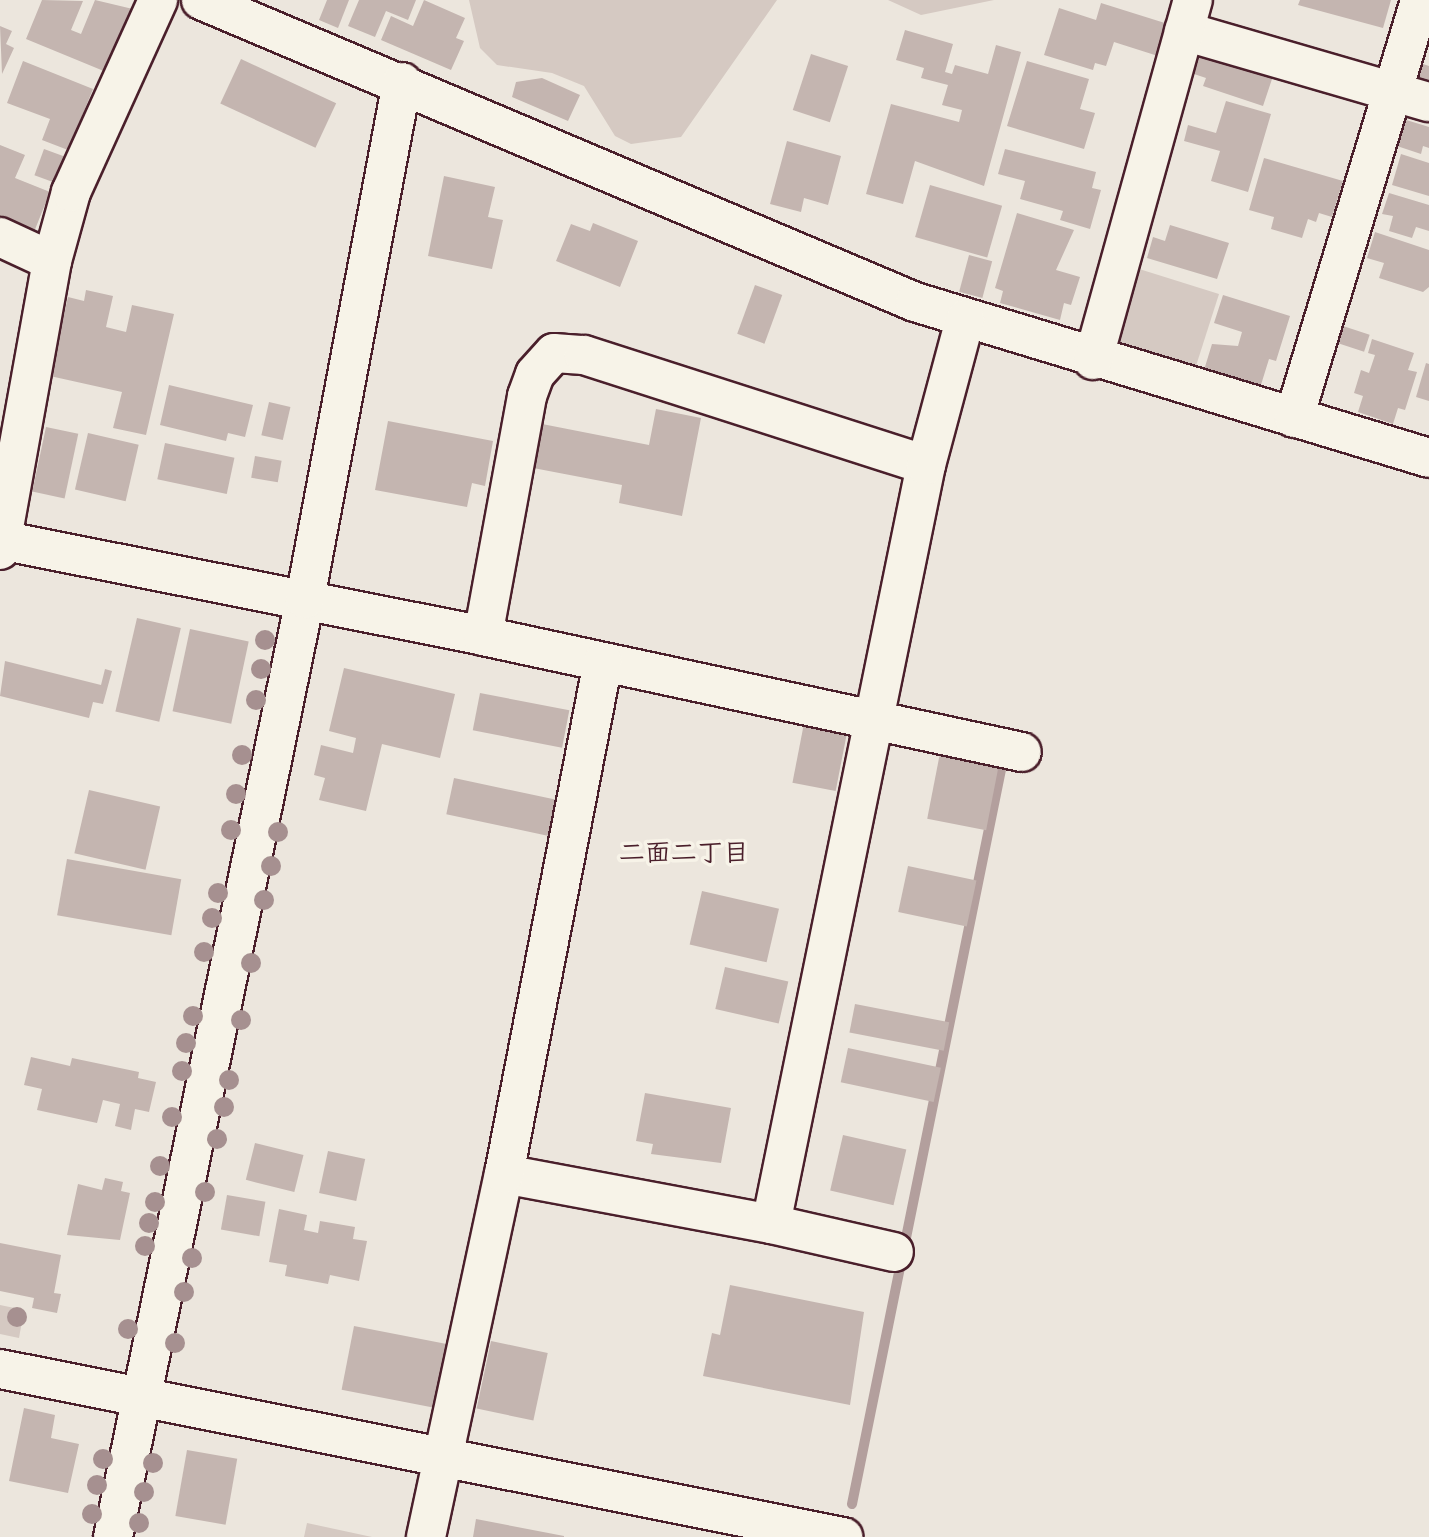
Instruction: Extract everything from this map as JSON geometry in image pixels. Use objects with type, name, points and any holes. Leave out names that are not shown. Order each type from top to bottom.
[{"type":"street","points":[[158,0],[71,192],[52,261],[1,544],[305,599],[1021,752]]},
{"type":"street","points":[[201,0],[965,319],[1093,360],[1429,458]]},
{"type":"street","points":[[1294,418],[1411,97],[1420,0]]},
{"type":"street","points":[[1093,360],[1188,15],[1411,97]]},
{"type":"street","points":[[113,1537],[305,599],[402,82]]},
{"type":"street","points":[[0,237],[52,261]]},
{"type":"street","points":[[771,1224],[926,466],[965,319]]},
{"type":"street","points":[[483,636],[527,396],[535,374],[554,353],[584,355],[926,466]]},
{"type":"street","points":[[426,1537],[504,1174],[603,662]]},
{"type":"street","points":[[504,1174],[771,1224],[894,1252]]},
{"type":"street","points":[[0,1369],[142,1395],[843,1537]]},
{"type":"shaded area","points":[[469,0],[777,0],[681,137],[631,144],[615,136],[584,86],[552,73],[497,65],[480,48]]},
{"type":"shaded area","points":[[888,0],[994,0],[921,15]]},
{"type":"shaded area","points":[[1136,268],[1219,294],[1195,369],[1127,349],[1116,340]]},
{"type":"shaded area","points":[[0,1305],[24,1310],[19,1338],[0,1334]]},
{"type":"shaded area","points":[[307,1523],[372,1537],[304,1537]]},
{"type":"building","points":[[42,0],[83,1],[71,30],[81,34],[95,0],[137,10],[111,74],[26,39]]},
{"type":"building","points":[[327,0],[349,0],[338,28],[319,20]]},
{"type":"building","points":[[359,0],[416,0],[408,20],[386,11],[375,37],[348,26]]},
{"type":"building","points":[[424,0],[465,18],[456,38],[464,41],[451,70],[381,40],[391,16],[413,26]]},
{"type":"building","points":[[1300,0],[1391,0],[1383,28],[1298,5]]},
{"type":"building","points":[[1101,3],[1168,24],[1158,56],[1114,42],[1106,66],[1095,63],[1093,70],[1044,55],[1059,8],[1096,20]]},
{"type":"building","points":[[0,26],[12,31],[6,44],[14,48],[2,74]]},
{"type":"building","points":[[905,30],[953,44],[945,72],[952,74],[955,65],[988,74],[996,45],[1021,52],[984,186],[915,161],[903,204],[866,194],[891,104],[959,122],[962,110],[942,105],[948,85],[921,78],[924,68],[896,60]]},
{"type":"building","points":[[1202,50],[1274,73],[1263,106],[1203,86],[1206,78],[1194,74]]},
{"type":"building","points":[[811,54],[848,66],[830,122],[793,110]]},
{"type":"building","points":[[241,59],[336,103],[315,148],[220,103]]},
{"type":"building","points":[[23,61],[93,89],[68,150],[42,140],[50,119],[7,103]]},
{"type":"building","points":[[1027,61],[1089,79],[1080,109],[1095,113],[1084,149],[1007,126]]},
{"type":"building","points":[[1423,64],[1429,66],[1429,82],[1418,79]]},
{"type":"building","points":[[542,78],[580,95],[568,121],[512,97],[516,82]]},
{"type":"building","points":[[1226,101],[1271,114],[1248,192],[1211,181],[1220,151],[1184,141],[1188,125],[1216,133]]},
{"type":"building","points":[[1403,119],[1429,127],[1429,148],[1423,146],[1421,154],[1394,145]]},
{"type":"building","points":[[787,141],[841,156],[828,205],[804,198],[801,212],[770,204]]},
{"type":"building","points":[[0,145],[25,155],[15,178],[50,192],[34,232],[0,218]]},
{"type":"building","points":[[44,149],[71,159],[62,185],[34,175]]},
{"type":"building","points":[[1005,149],[1096,172],[1092,188],[1101,190],[1090,229],[1060,220],[1063,211],[1020,199],[1025,181],[998,174]]},
{"type":"building","points":[[1401,154],[1429,163],[1429,196],[1392,185]]},
{"type":"building","points":[[1264,158],[1343,181],[1332,217],[1319,213],[1316,222],[1308,219],[1302,238],[1271,229],[1274,217],[1249,210]]},
{"type":"building","points":[[444,176],[495,187],[488,217],[503,220],[492,269],[428,256]]},
{"type":"building","points":[[930,185],[1002,206],[987,258],[915,237]]},
{"type":"building","points":[[1389,193],[1429,205],[1429,231],[1416,227],[1412,238],[1389,231],[1393,216],[1382,214]]},
{"type":"building","points":[[1017,213],[1074,230],[1056,270],[1080,277],[1071,305],[1064,303],[1060,320],[1000,303],[1003,291],[995,288]]},
{"type":"building","points":[[593,223],[638,241],[620,287],[556,261],[571,224],[590,231]]},
{"type":"building","points":[[1170,225],[1229,243],[1217,279],[1147,258],[1153,237],[1165,241]]},
{"type":"building","points":[[1375,232],[1429,250],[1429,287],[1423,292],[1379,278],[1384,263],[1367,258]]},
{"type":"building","points":[[969,255],[992,261],[982,298],[959,292]]},
{"type":"building","points":[[755,285],[782,295],[764,344],[737,334]]},
{"type":"building","points":[[86,290],[113,296],[106,327],[126,332],[132,305],[174,314],[146,435],[113,428],[122,392],[50,376],[68,297],[84,301]]},
{"type":"building","points":[[1223,295],[1290,316],[1276,361],[1269,359],[1260,388],[1204,370],[1212,344],[1238,346],[1242,332],[1214,323]]},
{"type":"building","points":[[1343,326],[1370,335],[1364,352],[1337,343]]},
{"type":"building","points":[[1372,339],[1414,353],[1408,370],[1417,372],[1405,410],[1398,408],[1393,424],[1358,412],[1363,396],[1354,393],[1361,370],[1369,373],[1375,355],[1368,353]]},
{"type":"building","points":[[1426,363],[1429,364],[1429,401],[1416,397]]},
{"type":"building","points":[[169,385],[253,405],[245,437],[228,433],[226,441],[160,425]]},
{"type":"building","points":[[269,402],[290,407],[283,440],[261,435]]},
{"type":"building","points":[[656,409],[701,418],[682,516],[619,503],[622,485],[528,467],[537,423],[649,445]]},
{"type":"building","points":[[388,421],[493,441],[485,486],[472,483],[467,507],[375,490]]},
{"type":"building","points":[[46,427],[78,434],[65,498],[32,492]]},
{"type":"building","points":[[88,433],[139,445],[126,501],[75,490]]},
{"type":"building","points":[[165,443],[234,458],[227,494],[157,479]]},
{"type":"building","points":[[255,456],[282,461],[278,482],[251,478]]},
{"type":"building","points":[[137,618],[181,628],[159,722],[115,712]]},
{"type":"building","points":[[190,629],[249,641],[231,724],[173,711]]},
{"type":"building","points":[[5,661],[101,685],[105,669],[112,671],[103,704],[93,702],[89,718],[0,696]]},
{"type":"building","points":[[344,668],[455,694],[440,758],[382,744],[366,811],[319,800],[325,778],[314,775],[321,745],[353,753],[356,738],[329,731]]},
{"type":"building","points":[[480,693],[569,710],[562,748],[473,730]]},
{"type":"building","points":[[806,713],[849,721],[836,791],[792,783]]},
{"type":"building","points":[[940,753],[999,764],[986,830],[927,819]]},
{"type":"building","points":[[454,778],[559,800],[551,836],[446,814]]},
{"type":"building","points":[[89,790],[160,806],[146,870],[74,853]]},
{"type":"building","points":[[67,859],[181,879],[171,935],[57,915]]},
{"type":"building","points":[[908,866],[976,881],[967,927],[898,912]]},
{"type":"building","points":[[702,891],[779,909],[767,962],[690,945]]},
{"type":"building","points":[[725,967],[788,982],[779,1024],[715,1009]]},
{"type":"building","points":[[855,1004],[949,1022],[944,1051],[849,1032]]},
{"type":"building","points":[[848,1048],[941,1068],[934,1102],[841,1082]]},
{"type":"building","points":[[31,1057],[70,1066],[72,1058],[139,1072],[138,1078],[156,1082],[149,1112],[135,1109],[131,1130],[115,1126],[120,1104],[103,1100],[97,1123],[37,1110],[42,1089],[24,1085]]},
{"type":"building","points":[[645,1093],[731,1108],[721,1163],[651,1154],[653,1144],[636,1141]]},
{"type":"building","points":[[843,1135],[906,1150],[894,1205],[830,1191]]},
{"type":"building","points":[[255,1143],[304,1155],[294,1192],[246,1180]]},
{"type":"building","points":[[328,1151],[365,1159],[356,1201],[319,1193]]},
{"type":"building","points":[[105,1178],[123,1182],[121,1191],[130,1193],[120,1240],[67,1235],[78,1184],[102,1190]]},
{"type":"building","points":[[227,1195],[265,1202],[259,1236],[221,1229]]},
{"type":"building","points":[[279,1209],[307,1215],[304,1230],[318,1233],[320,1221],[355,1227],[353,1239],[367,1241],[359,1281],[330,1275],[328,1284],[285,1276],[287,1265],[269,1262]]},
{"type":"building","points":[[0,1243],[61,1255],[54,1293],[61,1294],[57,1313],[32,1308],[34,1298],[0,1291]]},
{"type":"building","points":[[730,1285],[864,1312],[850,1405],[703,1376],[712,1333],[720,1335]]},
{"type":"building","points":[[354,1326],[449,1345],[437,1408],[342,1390]]},
{"type":"building","points":[[491,1341],[548,1353],[533,1421],[477,1408]]},
{"type":"building","points":[[24,1408],[55,1415],[51,1438],[79,1444],[68,1493],[9,1481]]},
{"type":"building","points":[[187,1450],[237,1459],[226,1525],[175,1516]]},
{"type":"building","points":[[476,1519],[564,1536],[564,1537],[473,1537]]},
{"type":"waterway","points":[[852,1504],[1002,765]]},
{"type":"district","name":"二面二丁目","points":[[684,853]]}]
